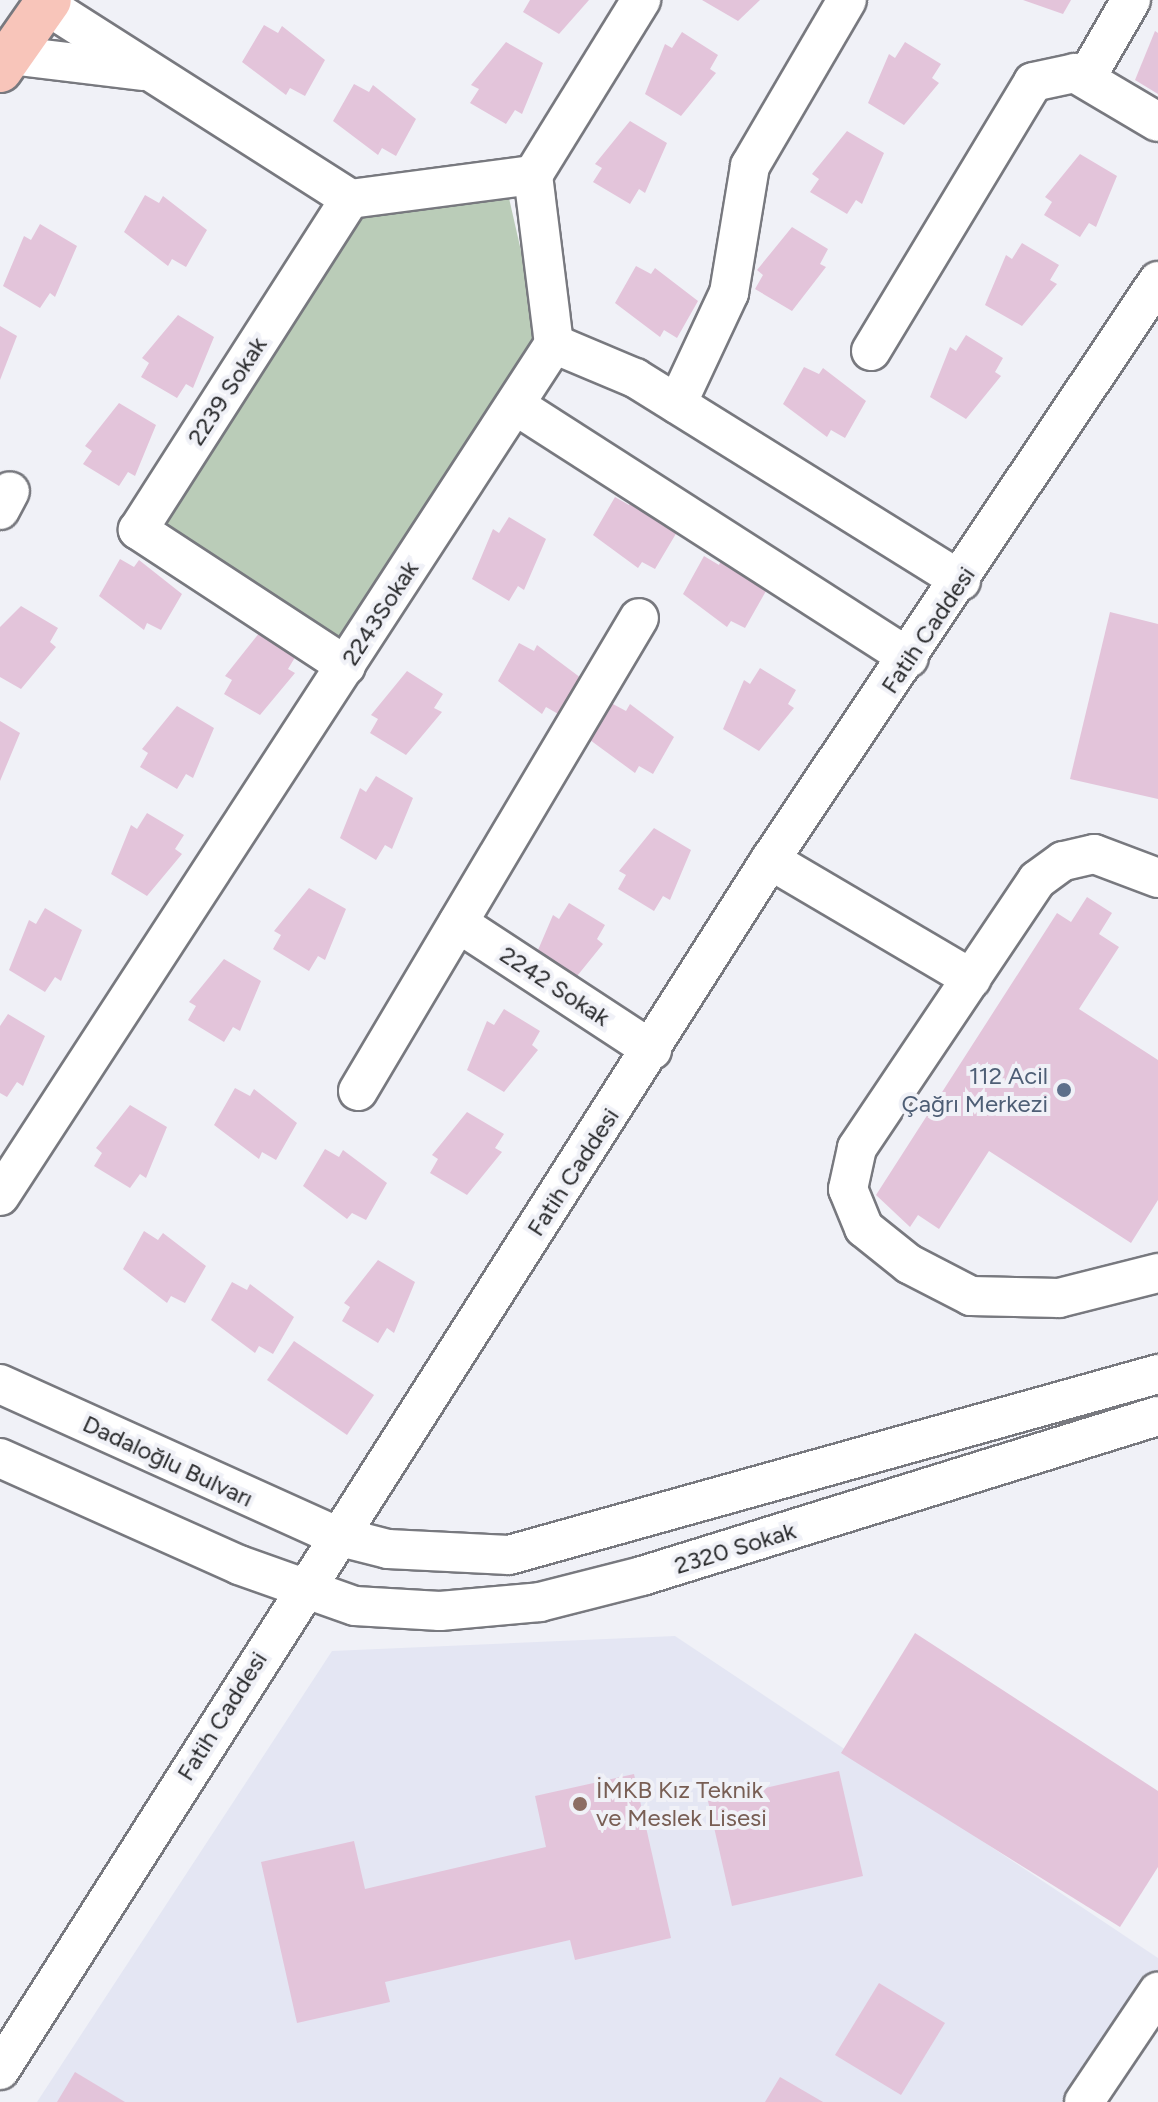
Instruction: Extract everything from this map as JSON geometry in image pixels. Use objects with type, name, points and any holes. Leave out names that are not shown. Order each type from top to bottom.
[{"type":"main road","points":[[5,63],[48,3]]},
{"type":"street","points":[[641,0],[533,175],[554,344],[677,404],[961,581]]},
{"type":"street","points":[[677,404],[729,293],[750,166],[847,0]]},
{"type":"street","points":[[1086,78],[1131,0]]},
{"type":"street","points":[[48,3],[350,199],[533,175]]},
{"type":"street","points":[[5,63],[154,73]]},
{"type":"street","points":[[871,351],[1033,82],[1052,73],[1086,78],[1158,122]]},
{"type":"street","name":"2239 Sokak","points":[[346,666],[138,530],[350,199]]},
{"type":"street","name":"Fatih Caddesi","points":[[0,2070],[303,1587],[652,1050],[770,860],[961,581],[1158,281]]},
{"type":"street","name":"2243Sokak","points":[[0,1196],[554,344]]},
{"type":"street","points":[[515,405],[909,658]]},
{"type":"street","points":[[358,1091],[639,618]]},
{"type":"street","points":[[1158,878],[1110,855],[1078,855],[1049,868],[857,1148],[848,1189],[857,1216],[909,1264],[971,1296],[1059,1298],[1158,1273]]},
{"type":"street","points":[[770,860],[972,979]]},
{"type":"street","name":"2242 Sokak","points":[[458,923],[652,1050]]},
{"type":"street","points":[[337,1536],[388,1549],[509,1555],[1158,1374]]},
{"type":"street","name":"Dadaloğlu Bulvarı","points":[[0,1384],[337,1536]]},
{"type":"street","name":"2320 Sokak","points":[[303,1587],[355,1606],[440,1611],[540,1602],[1158,1416]]},
{"type":"street","points":[[0,1458],[303,1587]]},
{"type":"street","points":[[1084,2102],[1158,1992]]},
{"type":"shaded area","name":"İMKB Kız Teknik ve Meslek Lisesi","points":[[675,1636],[1158,1958],[1158,2009],[1091,2102],[37,2102],[332,1651]]},
{"type":"green space","points":[[506,185],[539,330],[340,641],[155,524],[350,216]]},
{"type":"building","points":[[530,0],[589,0],[559,34],[523,12]]},
{"type":"building","points":[[702,0],[760,0],[738,21]]},
{"type":"building","points":[[1023,0],[1071,0],[1063,14]]},
{"type":"building","points":[[264,25],[278,33],[282,26],[325,60],[305,96],[290,88],[286,95],[242,62]]},
{"type":"building","points":[[1155,31],[1158,33],[1158,94],[1135,80]]},
{"type":"building","points":[[682,32],[718,55],[710,69],[716,73],[681,116],[645,94],[665,44],[672,48]]},
{"type":"building","points":[[506,42],[543,63],[522,114],[515,110],[506,124],[470,103],[479,89],[471,85]]},
{"type":"building","points":[[905,42],[941,64],[932,78],[939,83],[904,125],[868,103],[889,54],[895,58]]},
{"type":"building","points":[[354,84],[369,92],[373,85],[416,119],[396,156],[382,148],[378,155],[333,121]]},
{"type":"building","points":[[630,121],[667,143],[645,193],[639,189],[630,204],[593,182],[602,168],[595,164]]},
{"type":"building","points":[[847,131],[884,153],[862,204],[856,200],[847,214],[810,192],[819,179],[812,174]]},
{"type":"building","points":[[1080,154],[1117,176],[1096,227],[1089,223],[1080,237],[1044,215],[1052,202],[1045,197]]},
{"type":"building","points":[[145,195],[159,203],[163,196],[207,230],[186,267],[172,259],[168,266],[124,232]]},
{"type":"building","points":[[40,224],[77,246],[55,297],[50,293],[40,308],[3,286],[24,236],[31,240]]},
{"type":"building","points":[[792,227],[828,249],[820,264],[826,267],[792,311],[755,289],[763,275],[757,270]]},
{"type":"building","points":[[1022,243],[1059,265],[1050,280],[1057,284],[1022,326],[985,305],[1006,255],[1012,259]]},
{"type":"building","points":[[636,266],[651,274],[655,268],[698,301],[677,338],[664,330],[660,337],[615,303]]},
{"type":"building","points":[[178,315],[214,337],[193,388],[186,384],[177,398],[141,377],[149,363],[142,358]]},
{"type":"building","points":[[0,326],[17,336],[0,380]]},
{"type":"building","points":[[966,335],[1003,358],[995,372],[1001,376],[966,419],[930,397],[950,347],[956,351]]},
{"type":"building","points":[[804,367],[819,374],[823,368],[866,401],[845,438],[831,430],[827,437],[783,404]]},
{"type":"building","points":[[119,403],[156,425],[135,476],[128,472],[119,486],[83,464],[92,451],[85,446]]},
{"type":"building","points":[[615,497],[629,505],[633,499],[677,532],[655,569],[642,562],[638,568],[593,535]]},
{"type":"building","points":[[509,517],[546,539],[524,590],[518,586],[509,601],[472,579],[493,529],[499,533]]},
{"type":"building","points":[[704,556],[719,565],[722,558],[766,591],[745,628],[731,621],[727,627],[683,594]]},
{"type":"building","points":[[120,559],[134,567],[139,560],[182,594],[161,630],[147,623],[144,630],[99,596]]},
{"type":"building","points":[[21,606],[58,628],[50,642],[56,647],[21,689],[0,677],[0,627]]},
{"type":"building","points":[[1110,612],[1158,624],[1158,799],[1070,779]]},
{"type":"building","points":[[260,632],[297,654],[288,669],[295,673],[260,715],[224,694],[232,680],[225,676]]},
{"type":"building","points":[[519,643],[534,651],[537,645],[581,678],[560,715],[546,707],[542,714],[498,681]]},
{"type":"building","points":[[760,668],[796,690],[788,704],[794,708],[759,751],[723,729],[744,680],[750,684]]},
{"type":"building","points":[[407,671],[443,694],[434,708],[442,712],[406,755],[370,733],[378,719],[371,715]]},
{"type":"building","points":[[611,703],[626,711],[630,704],[674,737],[653,774],[639,766],[635,773],[590,740]]},
{"type":"building","points":[[177,706],[214,728],[193,778],[186,774],[177,789],[140,767],[148,753],[142,749]]},
{"type":"building","points":[[0,721],[20,733],[0,781]]},
{"type":"building","points":[[376,776],[413,798],[392,849],[385,845],[376,860],[340,838],[360,788],[366,792]]},
{"type":"building","points":[[147,813],[184,835],[175,849],[182,854],[147,896],[111,874],[131,825],[137,829]]},
{"type":"building","points":[[654,828],[691,850],[670,900],[663,896],[654,911],[618,889],[626,875],[619,871]]},
{"type":"building","points":[[309,888],[346,909],[325,960],[318,956],[309,971],[273,949],[281,935],[274,931]]},
{"type":"building","points":[[1087,897],[1112,913],[1099,934],[1119,947],[1079,1009],[1158,1060],[1158,1200],[1131,1243],[989,1151],[939,1229],[918,1215],[910,1227],[876,1195],[1057,913],[1071,922]]},
{"type":"building","points":[[569,903],[605,925],[597,939],[603,944],[569,986],[532,964],[553,915],[559,919]]},
{"type":"building","points":[[45,908],[82,930],[61,981],[55,977],[45,992],[9,970],[29,920],[36,924]]},
{"type":"building","points":[[224,959],[261,981],[240,1031],[233,1027],[224,1042],[188,1020],[196,1006],[189,1002]]},
{"type":"building","points":[[504,1009],[540,1031],[532,1045],[538,1050],[504,1092],[467,1070],[487,1021],[494,1025]]},
{"type":"building","points":[[8,1014],[45,1036],[23,1086],[17,1082],[7,1097],[0,1093],[0,1026]]},
{"type":"building","points":[[235,1088],[250,1096],[254,1089],[297,1123],[276,1160],[262,1152],[259,1159],[214,1125]]},
{"type":"building","points":[[130,1105],[167,1127],[146,1178],[140,1174],[130,1188],[94,1166],[102,1153],[96,1148]]},
{"type":"building","points":[[467,1112],[504,1134],[495,1148],[502,1152],[467,1195],[430,1173],[438,1159],[432,1155]]},
{"type":"building","points":[[325,1149],[339,1157],[343,1150],[387,1183],[366,1220],[352,1213],[347,1219],[303,1186]]},
{"type":"building","points":[[144,1231],[158,1240],[163,1233],[206,1266],[185,1303],[171,1296],[167,1303],[123,1269]]},
{"type":"building","points":[[378,1260],[415,1282],[394,1333],[387,1328],[378,1343],[342,1321],[350,1307],[344,1303]]},
{"type":"building","points":[[232,1282],[247,1290],[250,1284],[294,1317],[273,1354],[259,1346],[255,1353],[211,1320]]},
{"type":"building","points":[[294,1341],[374,1395],[347,1435],[267,1380]]},
{"type":"building","points":[[915,1633],[1158,1791],[1158,1867],[1120,1927],[841,1753]]},
{"type":"building","points":[[839,1771],[863,1876],[732,1906],[708,1801]]},
{"type":"building","points":[[634,1774],[671,1938],[575,1960],[570,1940],[385,1982],[390,2002],[297,2023],[261,1862],[354,1841],[365,1889],[546,1847],[535,1796]]},
{"type":"building","points":[[879,1983],[945,2023],[901,2095],[835,2055]]},
{"type":"building","points":[[75,2072],[125,2102],[57,2102]]},
{"type":"building","points":[[780,2077],[823,2102],[765,2102]]},
{"type":"place","name":"112 Acil Çağrı Merkezi","points":[[1064,1090]]},
{"type":"place","name":"İMKB Kız Teknik ve Meslek Lisesi","points":[[580,1804]]}]
